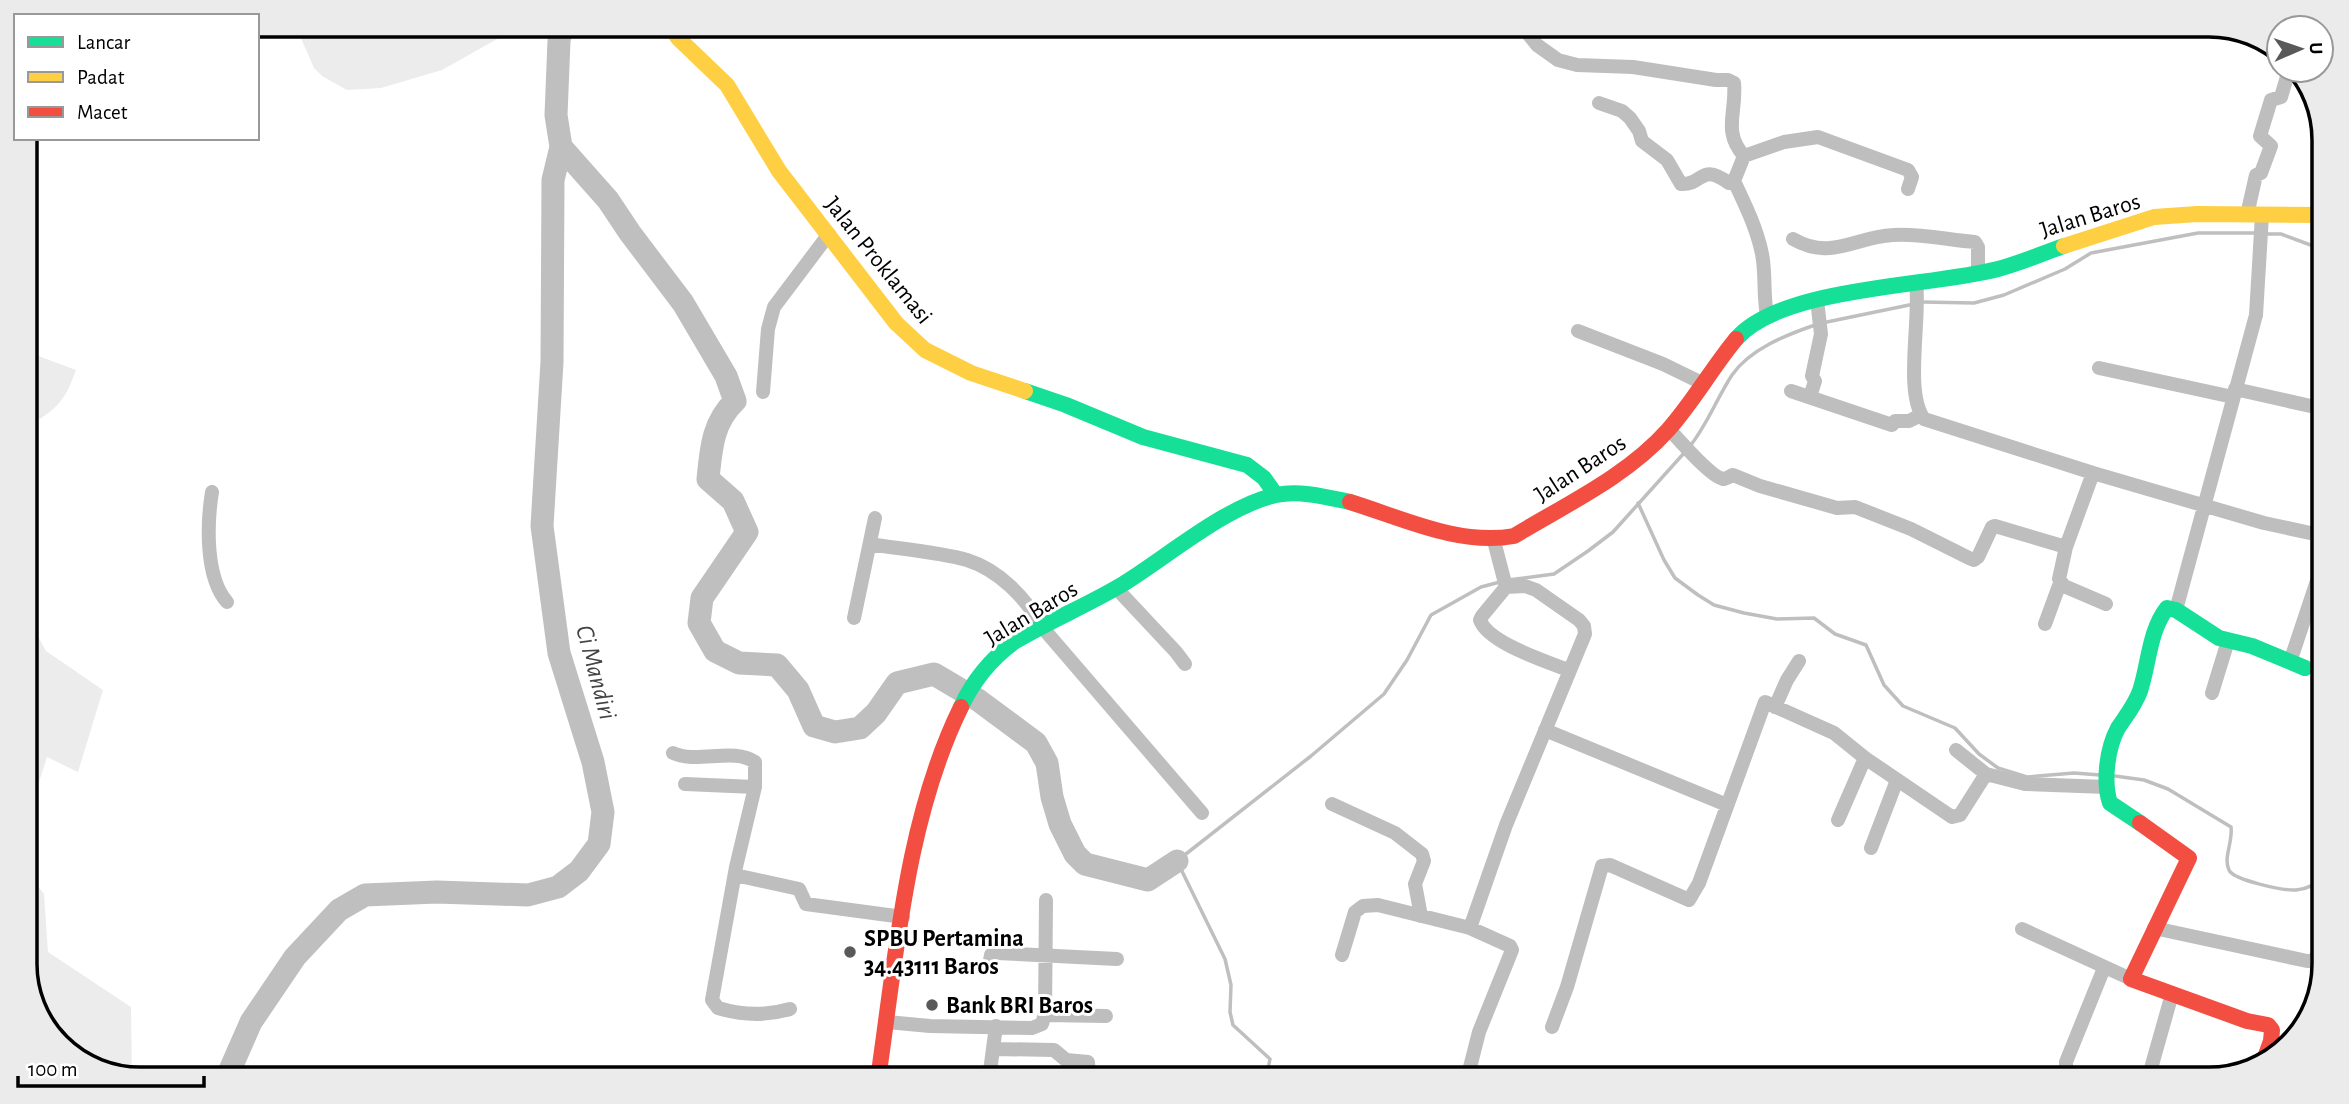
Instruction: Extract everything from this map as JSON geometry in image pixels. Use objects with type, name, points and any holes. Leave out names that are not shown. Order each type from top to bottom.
[{"type":"main road","name":"Jalan Proklamasi","points":[[678,37],[727,85],[779,171],[896,323],[925,349],[971,373],[1066,405],[1143,437],[1247,465],[1264,478],[1276,495]]},
{"type":"main road","name":"Jalan Baros","points":[[903,916],[941,750],[953,719],[975,680],[997,655],[1042,627],[1117,589],[1214,526],[1262,499],[1276,495],[1303,494],[1342,501],[1454,533],[1494,541],[1514,536],[1632,465],[1674,435],[1702,383],[1740,335],[1768,315],[1817,300],[1917,295],[1978,272],[1998,269],[2154,217],[2197,214],[2257,219],[2312,216]]},
{"type":"main road","points":[[2268,1048],[2272,1030],[2268,1025],[2247,1021],[2131,979],[2189,858],[2110,803],[2106,793],[2113,740],[2141,690],[2162,613],[2167,608],[2176,610],[2210,634],[2252,646],[2298,665]]},
{"type":"main road","points":[[880,1067],[903,916]]},
{"type":"street","points":[[1532,37],[1558,60],[1577,65],[1633,67],[1732,81],[1735,88],[1731,136],[1744,156]]},
{"type":"street","points":[[2176,610],[2256,315],[2261,242],[2257,219],[2256,175],[2261,173],[2271,146],[2260,136],[2271,100],[2281,97],[2285,84]]},
{"type":"street","points":[[1599,103],[1622,111],[1630,118],[1643,141],[1662,155],[1681,184],[1688,184],[1706,173],[1729,183],[1734,181]]},
{"type":"street","points":[[1768,315],[1764,301],[1762,255],[1748,211],[1734,181],[1744,156],[1784,142],[1818,137],[1908,170],[1912,177],[1908,189]]},
{"type":"street","points":[[763,392],[768,329],[774,307],[829,234]]},
{"type":"street","points":[[1793,239],[1818,250],[1893,235],[1975,242],[1978,247],[1978,272]]},
{"type":"street","points":[[1917,295],[1913,377],[1916,402],[1924,419],[2093,473],[2264,523],[2312,533]]},
{"type":"street","points":[[1810,397],[1815,381],[1812,376],[1820,322],[1817,300]]},
{"type":"street","points":[[1578,331],[1617,344],[1702,383]]},
{"type":"street","points":[[2099,368],[2312,407]]},
{"type":"street","points":[[1791,391],[1892,425],[1895,421],[1909,421],[1921,415]]},
{"type":"street","points":[[1674,435],[1721,478],[1727,479],[1733,475],[1760,486],[1832,506],[1855,508],[1912,529],[1974,560],[1995,526],[2066,547]]},
{"type":"street","points":[[2045,624],[2060,583],[2066,547],[2093,473]]},
{"type":"street","points":[[212,492],[209,512],[213,569],[219,593],[227,602]]},
{"type":"street","points":[[854,618],[875,518]]},
{"type":"street","points":[[1494,541],[1503,582],[1480,620],[1483,627],[1508,645],[1568,670]]},
{"type":"street","points":[[870,544],[967,560],[994,574],[1020,595],[1042,627],[1202,813]]},
{"type":"street","points":[[1470,928],[1506,825],[1584,634],[1582,624],[1536,590],[1503,582]]},
{"type":"street","points":[[2060,583],[2106,604]]},
{"type":"street","points":[[1117,589],[1185,664]]},
{"type":"street","points":[[2298,665],[2312,605]]},
{"type":"street","points":[[2212,693],[2228,641]]},
{"type":"street","points":[[1775,707],[1799,661]]},
{"type":"street","points":[[1552,1027],[1602,866],[1610,865],[1689,900],[1699,883],[1765,702],[1834,733],[1947,816],[1956,818],[1986,774]]},
{"type":"street","points":[[1545,730],[1727,805]]},
{"type":"street","points":[[1956,750],[1986,774],[2025,784],[2108,783]]},
{"type":"street","points":[[673,753],[682,757],[738,756],[750,758],[755,762],[755,786],[735,875],[713,1004],[736,1013],[774,1014],[790,1009]]},
{"type":"street","points":[[1838,820],[1865,758]]},
{"type":"street","points":[[1871,848],[1897,780]]},
{"type":"street","points":[[685,784],[755,786]]},
{"type":"street","points":[[1332,804],[1395,833],[1422,854],[1424,861],[1415,884],[1421,916]]},
{"type":"street","points":[[735,875],[799,889],[806,904],[903,916]]},
{"type":"street","points":[[887,1022],[930,1026],[1032,1028],[1042,1024],[1045,1015],[1046,900]]},
{"type":"street","points":[[1342,955],[1355,912],[1363,906],[1378,905],[1470,928],[1510,946],[1512,950],[1479,1032],[1470,1067]]},
{"type":"street","points":[[2154,928],[2312,961]]},
{"type":"street","points":[[2021,929],[2131,979]]},
{"type":"street","points":[[990,961],[994,953],[1117,959]]},
{"type":"street","points":[[2066,1067],[2104,968]]},
{"type":"street","points":[[2152,1067],[2172,995]]},
{"type":"street","points":[[1045,1015],[1106,1016]]},
{"type":"street","points":[[991,1067],[996,1026]]},
{"type":"street","points":[[994,1049],[1054,1050],[1062,1059],[1088,1062],[1088,1067]]},
{"type":"shaded area","points":[[300,37],[501,37],[442,70],[381,88],[347,90],[322,76],[314,68]]},
{"type":"shaded area","points":[[37,355],[76,370],[62,399],[37,420]]},
{"type":"shaded area","points":[[37,635],[46,651],[103,690],[78,772],[47,757],[37,788]]},
{"type":"shaded area","points":[[37,885],[44,894],[48,952],[131,1007],[132,1066],[100,1059],[88,1053],[58,1027],[45,1004],[37,971]]},
{"type":"waterway","name":"Ci Mandiri","points":[[231,1067],[251,1022],[295,957],[339,910],[365,895],[437,892],[528,895],[558,887],[579,871],[599,844],[603,812],[593,762],[559,653],[542,526],[552,362],[553,180],[561,147],[556,115],[560,37]]},
{"type":"waterway","points":[[561,147],[608,200],[683,303],[726,376],[735,401],[727,409],[717,428],[708,479],[733,501],[747,532],[702,598],[699,623],[715,651],[739,663],[777,665],[798,690],[814,726],[835,732],[860,728],[876,713],[897,683],[934,674],[978,700],[1036,743],[1047,763],[1052,797],[1060,824],[1075,854],[1085,864],[1148,880],[1177,861]]},
{"type":"waterway","points":[[1922,302],[1974,303],[2004,295],[2065,269],[2091,253],[2198,233],[2258,233]]},
{"type":"waterway","points":[[2266,234],[2281,234],[2312,246]]},
{"type":"waterway","points":[[1822,323],[1914,304]]},
{"type":"waterway","points":[[1690,446],[1732,375],[1748,358],[1769,344],[1815,325]]},
{"type":"waterway","points":[[1508,580],[1554,574],[1588,551],[1613,532],[1685,452]]},
{"type":"waterway","points":[[1638,503],[1675,578],[1714,605],[1777,619],[1814,618],[1835,634],[1866,645],[1884,685],[1903,706],[1955,728],[1979,754],[1998,768],[2027,777],[2074,773],[2100,775]]},
{"type":"waterway","points":[[1268,1067],[1270,1059],[1233,1025],[1230,1012],[1231,985],[1225,959],[1177,861],[1311,756],[1384,694],[1407,660],[1431,615],[1481,587],[1500,582]]},
{"type":"waterway","points":[[2115,776],[2144,780],[2168,789],[2231,827],[2227,865],[2233,874],[2249,881],[2290,890],[2312,886]]},
{"type":"traffic: fast","points":[[1736,339],[1758,322],[1787,308],[1821,298],[1998,269],[2064,246]]},
{"type":"traffic: fast","points":[[1025,391],[1143,437],[1247,465],[1264,478],[1276,495]]},
{"type":"traffic: fast","points":[[961,707],[983,671],[1014,642],[1123,584],[1237,510],[1276,495],[1294,493],[1350,502]]},
{"type":"traffic: fast","points":[[2140,823],[2110,803],[2107,765],[2114,736],[2140,691],[2156,627],[2167,608],[2176,610],[2219,638],[2252,646],[2305,668]]},
{"type":"traffic: slow","points":[[678,37],[727,85],[779,171],[896,323],[925,350],[971,373],[1025,391]]},
{"type":"traffic: slow","points":[[2064,246],[2154,217],[2197,214],[2312,215]]},
{"type":"traffic: jam","points":[[1350,502],[1452,534],[1493,538],[1514,536],[1596,488],[1652,446],[1677,419],[1736,339]]},
{"type":"traffic: jam","points":[[880,1067],[915,842],[942,750],[961,707]]},
{"type":"traffic: jam","points":[[2140,823],[2189,858],[2131,979],[2247,1021],[2268,1025],[2272,1030],[2268,1048]]},
{"type":"place","name":"SPBU Pertamina 34.43111 Baros","points":[[850,952]]},
{"type":"place","name":"Bank BRI Baros","points":[[932,1005]]}]
